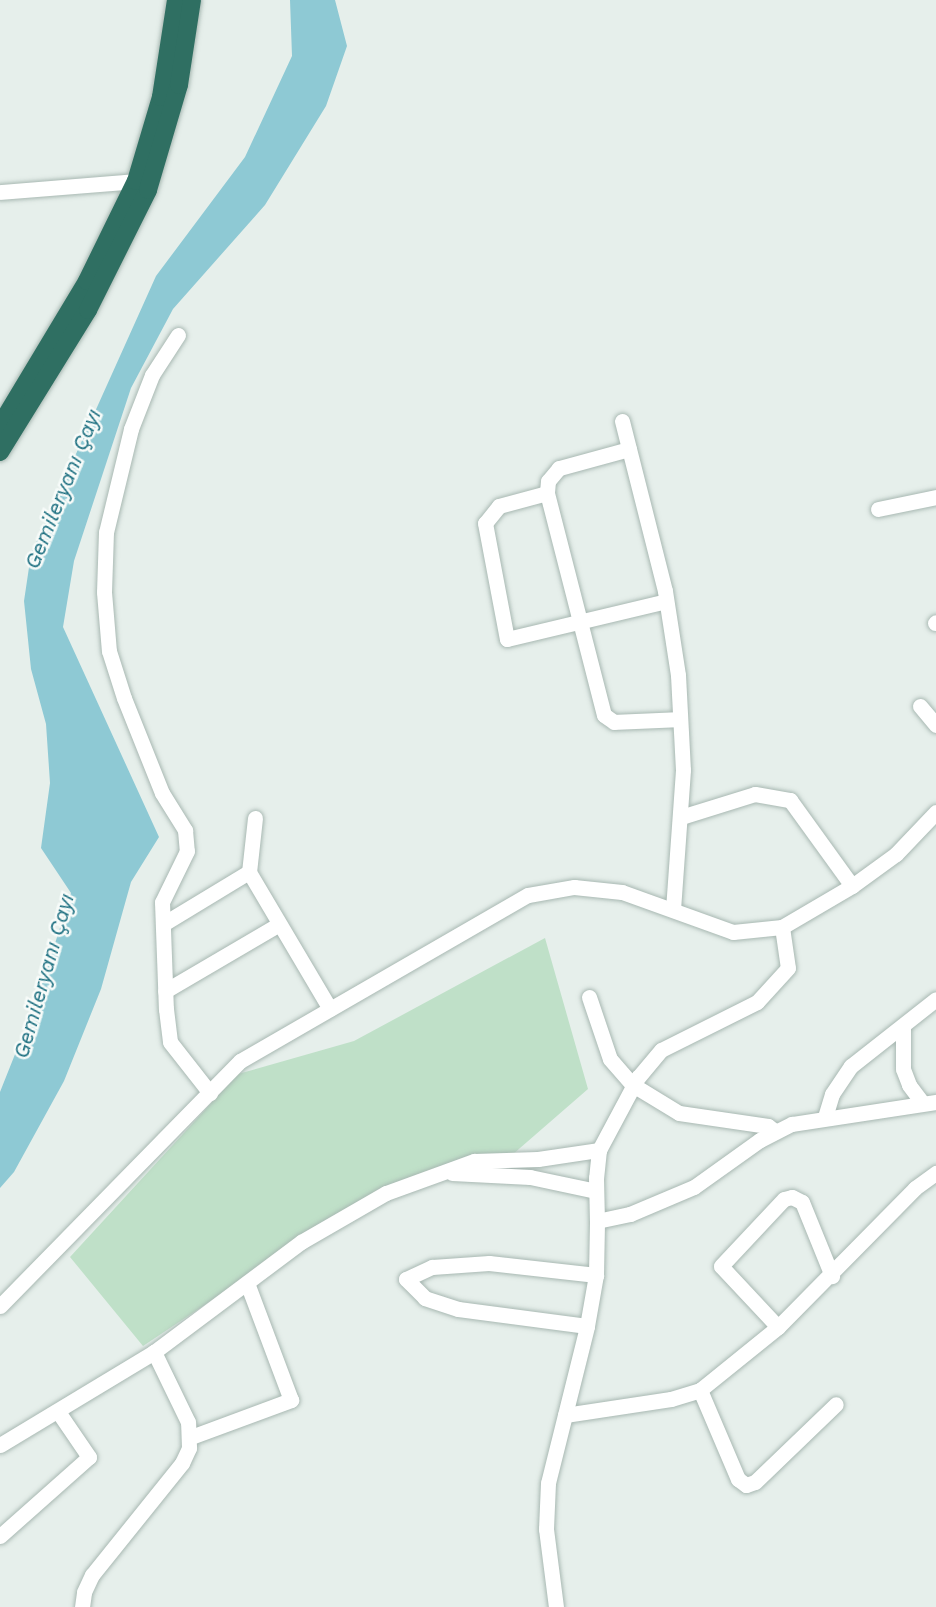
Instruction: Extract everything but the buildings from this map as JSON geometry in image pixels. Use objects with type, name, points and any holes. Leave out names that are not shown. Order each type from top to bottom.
[{"type":"highway","points":[[1,421],[87,281],[136,181],[161,97],[176,0]]},
{"type":"highway","points":[[0,452],[88,310],[148,190],[179,85],[192,0]]},
{"type":"street","points":[[0,192],[136,181]]},
{"type":"street","points":[[178,335],[152,375],[131,429],[106,532],[104,592],[109,651],[124,698],[162,793],[185,830],[187,851],[162,902],[165,991],[170,1042],[210,1093]]},
{"type":"street","points":[[622,421],[666,601],[680,719],[681,817],[673,910]]},
{"type":"street","points":[[629,449],[559,468],[548,481],[547,493],[578,623],[606,718],[614,722],[680,719]]},
{"type":"street","points":[[547,493],[498,507],[485,523],[507,639],[666,601]]},
{"type":"street","points":[[878,509],[936,497]]},
{"type":"street","points":[[920,706],[936,725]]},
{"type":"street","points":[[681,817],[755,794],[790,800],[852,886]]},
{"type":"street","points":[[0,1306],[240,1061],[528,895],[574,887],[622,892],[733,932],[782,927],[852,886],[896,854],[936,812]]},
{"type":"street","points":[[255,818],[249,872],[330,1010]]},
{"type":"street","points":[[163,924],[249,872]]},
{"type":"street","points":[[165,991],[279,924]]},
{"type":"street","points":[[556,1607],[546,1506],[587,1326],[596,1275],[596,1191],[599,1150],[633,1085],[661,1050],[757,1002],[788,968],[782,927]]},
{"type":"street","points":[[589,998],[610,1059],[633,1085],[680,1113],[768,1126],[776,1131]]},
{"type":"street","points":[[825,1118],[832,1094],[844,1074],[936,999]]},
{"type":"street","points":[[903,1028],[900,1051],[905,1077],[929,1102]]},
{"type":"street","points":[[597,1221],[630,1214],[694,1187],[776,1131],[825,1118],[871,1115],[929,1102]]},
{"type":"street","points":[[0,1445],[59,1413],[154,1352],[346,1214],[437,1173],[474,1161],[538,1160],[599,1150]]},
{"type":"street","points":[[437,1173],[510,1175],[596,1191]]},
{"type":"street","points":[[565,1415],[671,1400],[700,1390],[778,1327],[832,1276],[915,1188],[936,1173]]},
{"type":"street","points":[[778,1327],[721,1266],[784,1199],[792,1197],[802,1202],[832,1276]]},
{"type":"street","points":[[587,1326],[458,1309],[425,1298],[406,1279],[432,1267],[489,1263],[596,1275]]},
{"type":"street","points":[[191,1437],[291,1400],[247,1283]]},
{"type":"street","points":[[82,1607],[84,1592],[92,1575],[182,1463],[191,1437],[188,1422],[154,1352]]},
{"type":"street","points":[[700,1390],[738,1479],[746,1485],[755,1482],[836,1404]]},
{"type":"street","points":[[0,1536],[89,1458],[59,1413]]},
{"type":"green space","points":[[545,938],[588,1089],[512,1155],[470,1158],[275,1258],[143,1346],[70,1257],[238,1074],[354,1041]]},
{"type":"water","name":"Gemileryanı Çayı","points":[[290,0],[335,0],[347,46],[326,106],[265,205],[173,309],[131,388],[74,561],[63,627],[159,837],[131,882],[101,989],[64,1081],[14,1172],[0,1188],[0,1092],[39,994],[71,893],[41,848],[50,783],[46,724],[31,669],[24,601],[31,554],[156,276],[245,157],[292,56]]}]
